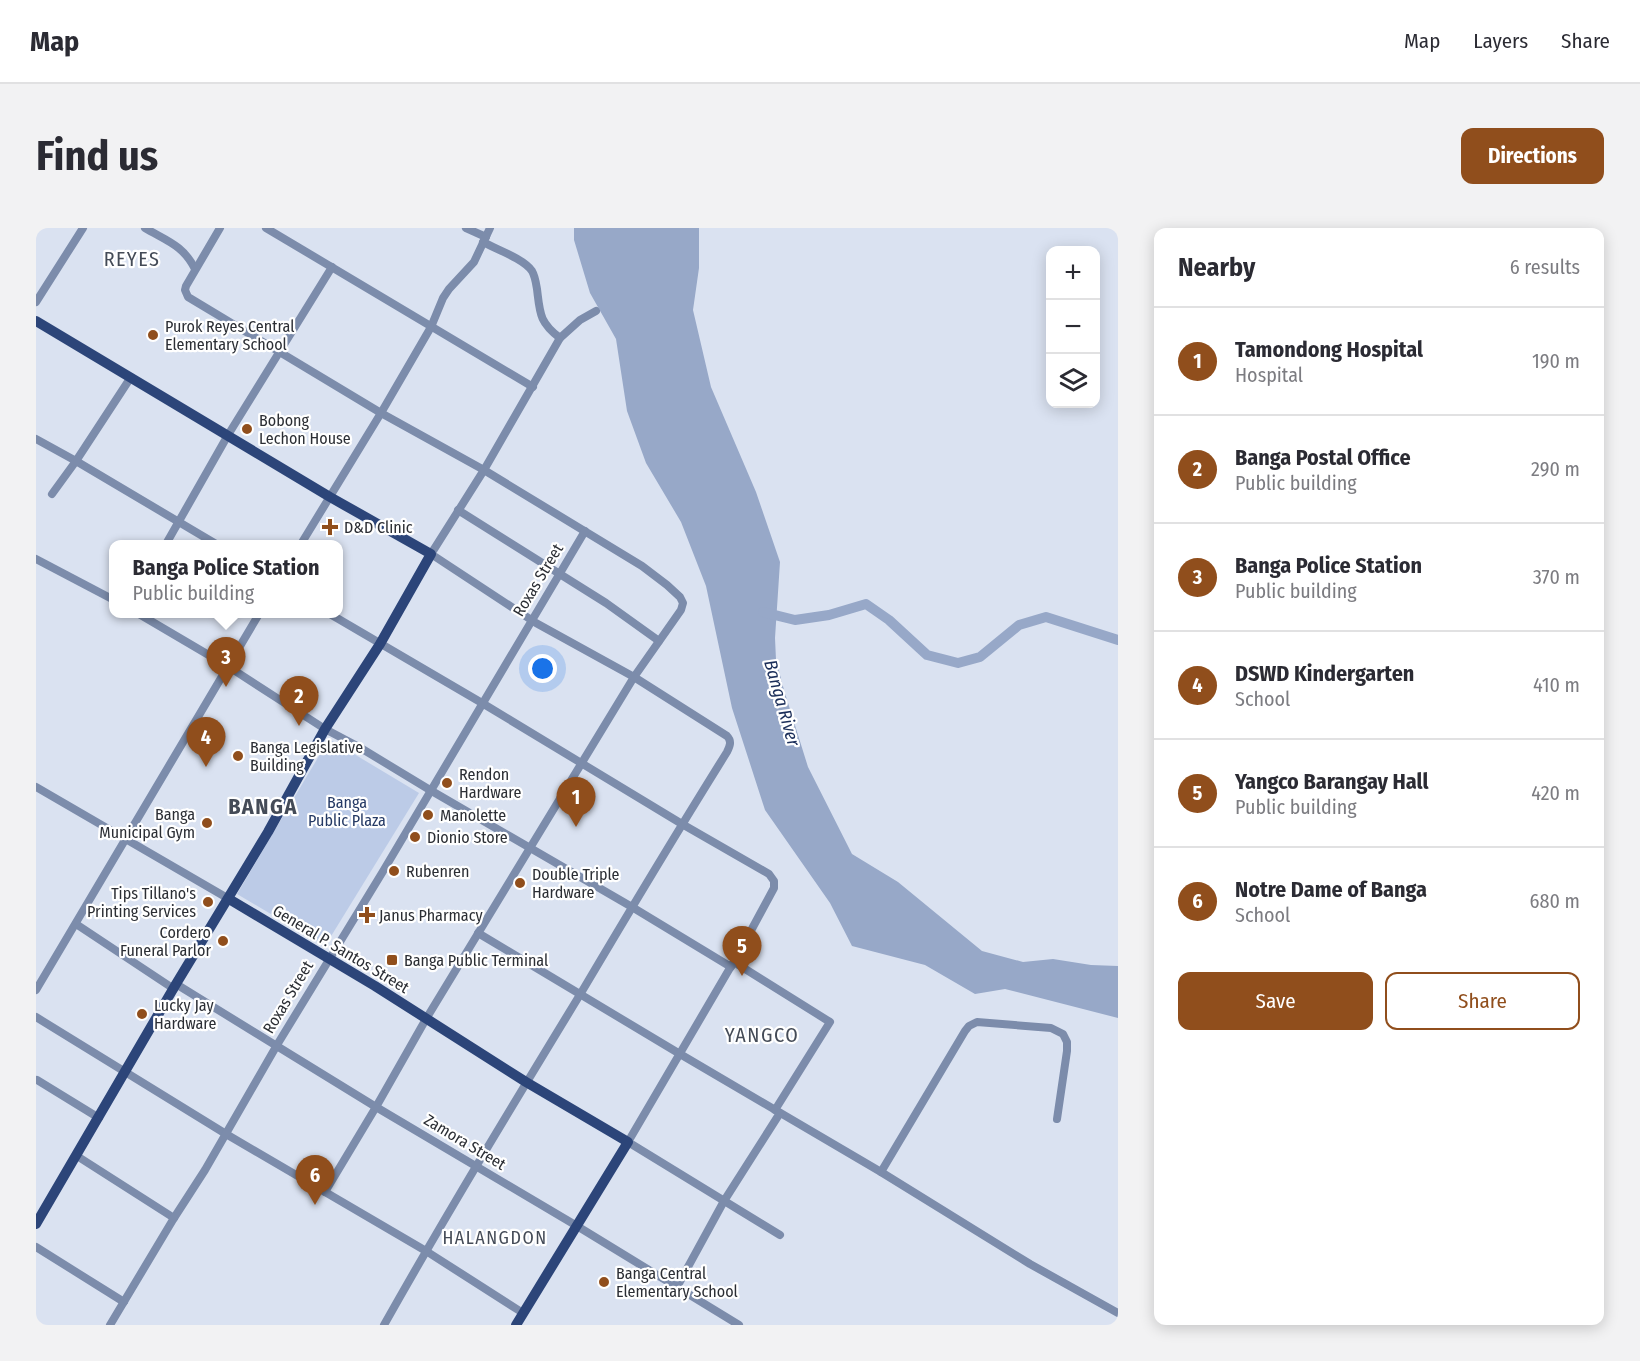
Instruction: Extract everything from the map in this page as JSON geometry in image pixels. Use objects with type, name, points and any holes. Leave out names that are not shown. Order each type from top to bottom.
[{"type":"main road","points":[[36,321],[330,497],[431,554],[380,644],[325,729],[280,811],[36,1224]]},
{"type":"main road","name":"General P. Santos Street","points":[[228,899],[375,986],[526,1082],[628,1142]]},
{"type":"main road","points":[[516,1325],[628,1142]]},
{"type":"street","points":[[145,228],[183,250],[195,269]]},
{"type":"street","points":[[220,228],[185,290],[188,297],[381,413],[484,470],[642,566],[667,585],[683,603],[683,607],[634,677],[530,847],[325,1192]]},
{"type":"street","points":[[266,228],[533,387]]},
{"type":"street","points":[[466,228],[513,257],[532,272],[543,322],[560,338]]},
{"type":"street","points":[[303,540],[431,327],[443,298],[474,262],[490,228]]},
{"type":"street","points":[[36,302],[80,229]]},
{"type":"street","points":[[168,540],[228,435],[332,267]]},
{"type":"street","points":[[384,1325],[526,1082],[727,752],[730,739],[634,677],[536,623],[431,554],[484,470],[560,338],[580,320],[596,311]]},
{"type":"street","points":[[52,494],[131,377]]},
{"type":"street","points":[[36,439],[209,540]]},
{"type":"street","points":[[458,510],[560,573],[659,641]]},
{"type":"street","name":"Roxas Street","points":[[110,1325],[205,1170],[328,959],[382,873],[585,531]]},
{"type":"street","points":[[36,559],[109,597]]},
{"type":"street","points":[[145,618],[228,667],[325,729],[632,907],[734,962],[831,1022],[724,1201],[677,1287]]},
{"type":"street","points":[[36,990],[258,618]]},
{"type":"street","points":[[337,618],[772,877],[775,884],[772,894],[747,938]]},
{"type":"street","name":"General P. Santos Street","points":[[36,787],[228,899]]},
{"type":"street","name":"Zamora Street","points":[[76,924],[175,986],[277,1045],[739,1325]]},
{"type":"street","points":[[478,933],[1030,1264],[1118,1313]]},
{"type":"street","points":[[734,962],[628,1142],[780,1235]]},
{"type":"street","points":[[36,1017],[226,1134],[426,1251],[523,1313]]},
{"type":"street","points":[[880,1172],[965,1031],[977,1022],[1051,1028],[1064,1034],[1067,1051],[1057,1119]]},
{"type":"street","points":[[37,1080],[99,1118]]},
{"type":"street","points":[[77,1156],[174,1218]]},
{"type":"street","points":[[36,1247],[124,1302]]},
{"type":"green space","name":"Banga Public Plaza","points":[[329,739],[419,793],[325,946],[237,894]]},
{"type":"water","name":"Banga River","points":[[574,228],[699,228],[699,268],[693,310],[711,387],[756,492],[780,562],[775,638],[776,660],[808,767],[852,854],[898,882],[982,951],[1023,962],[1053,959],[1091,965],[1118,966],[1118,1018],[1005,989],[975,994],[925,965],[852,946],[830,903],[765,810],[732,708],[706,586],[681,522],[646,463],[627,411],[616,339],[590,293],[574,240]]},
{"type":"waterway","points":[[763,612],[795,620],[829,615],[866,604],[889,620],[927,655],[958,663],[980,657],[1019,625],[1046,617],[1118,640]]},
{"type":"tunnel","points":[[737,956],[747,938]]},
{"type":"place","name":"Purok Reyes Central Elementary School","points":[[153,335]]},
{"type":"place","name":"Bobong Lechon House","points":[[247,429]]},
{"type":"place","name":"D&D Clinic","points":[[330,527]]},
{"type":"place","name":"Banga Police Station","points":[[226,687]]},
{"type":"place","name":"Banga Postal Office","points":[[299,726]]},
{"type":"place","name":"Banga Legislative Building","points":[[238,756]]},
{"type":"place","name":"DSWD Kindergarten","points":[[206,767]]},
{"type":"place","name":"Rendon Hardware","points":[[447,783]]},
{"type":"place","name":"Manolette","points":[[428,815]]},
{"type":"place","name":"Banga Municipal Gym","points":[[207,823]]},
{"type":"place","name":"Tamondong Hospital","points":[[576,827]]},
{"type":"place","name":"Dionio Store","points":[[415,837]]},
{"type":"place","name":"Rubenren","points":[[394,871]]},
{"type":"place","name":"Double Triple Hardware","points":[[520,883]]},
{"type":"place","name":"Tips Tillano's Printing Services","points":[[208,902]]},
{"type":"place","name":"Janus Pharmacy","points":[[367,915]]},
{"type":"place","name":"Cordero Funeral Parlor","points":[[223,941]]},
{"type":"place","name":"Banga Public Terminal","points":[[392,960]]},
{"type":"place","name":"Yangco Barangay Hall","points":[[742,976]]},
{"type":"place","name":"Lucky Jay Hardware","points":[[142,1014]]},
{"type":"place","name":"Notre Dame of Banga","points":[[315,1205]]},
{"type":"place","name":"Banga Central Elementary School","points":[[604,1282]]},
{"type":"district","name":"REYES","points":[[132,259]]},
{"type":"district","name":"BANGA","points":[[263,806]]},
{"type":"district","name":"YANGCO","points":[[762,1035]]},
{"type":"district","name":"HALANGDON","points":[[495,1238]]}]
